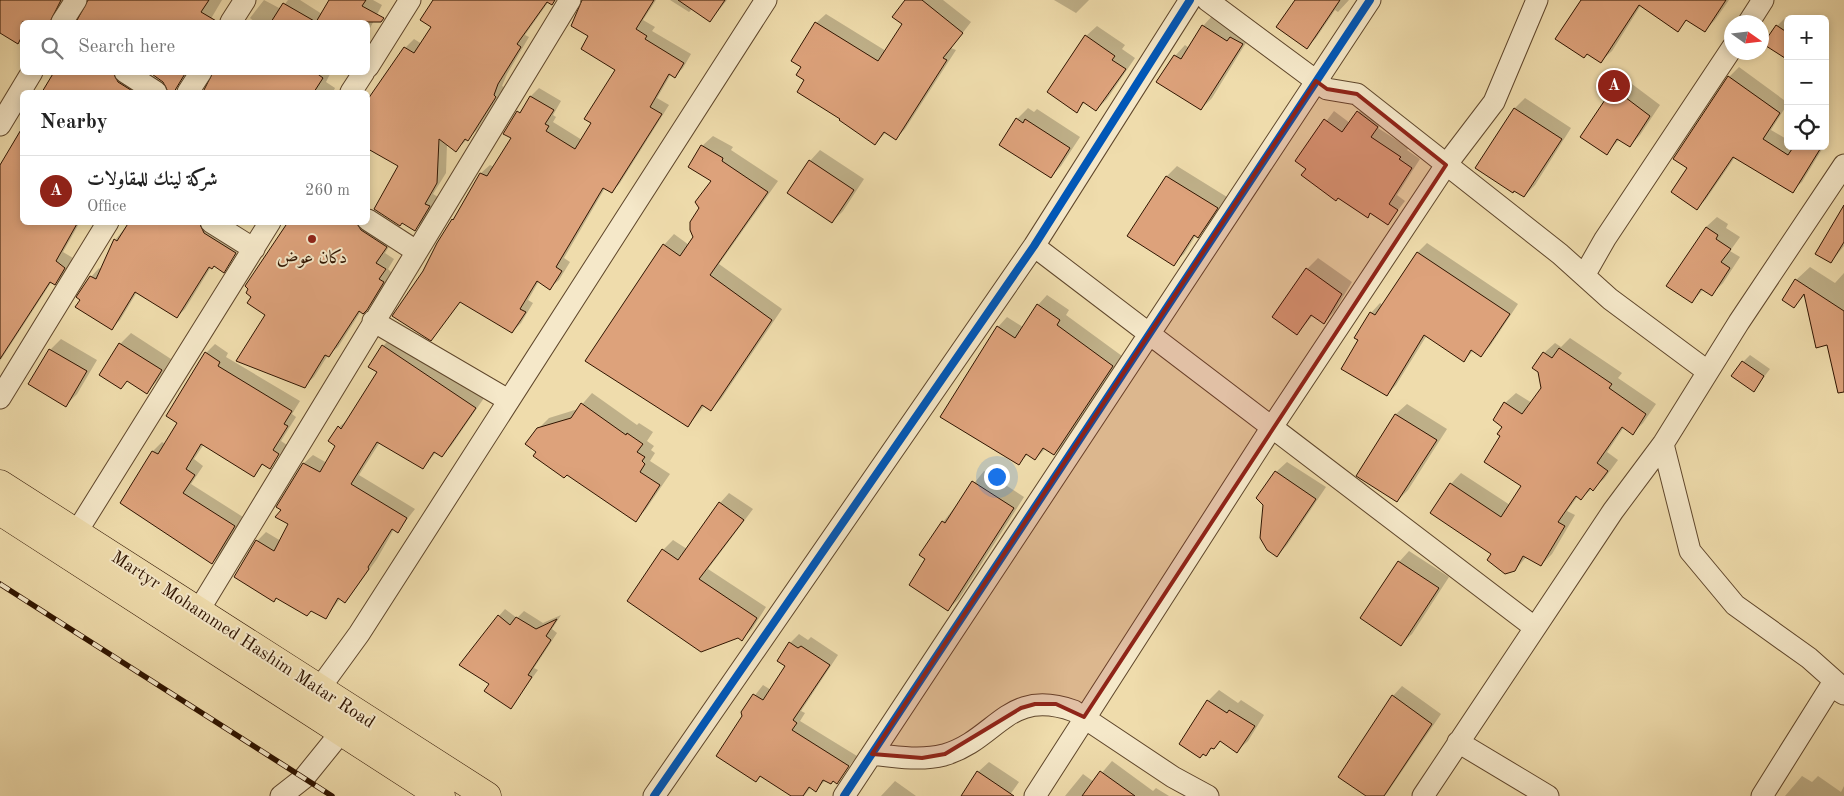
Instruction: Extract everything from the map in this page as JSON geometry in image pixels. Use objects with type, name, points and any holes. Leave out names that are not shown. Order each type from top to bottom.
[{"type":"main road","name":"Martyr Mohammed Hashim Matar Road","points":[[0,484],[76,533],[342,731],[441,796]]},
{"type":"main road","name":"Martyr Mohammed Hashim Matar Road","points":[[0,511],[192,621],[319,689],[487,796]]},
{"type":"street","points":[[63,20],[76,0]]},
{"type":"street","points":[[232,20],[245,0]]},
{"type":"street","points":[[370,63],[410,0]]},
{"type":"street","points":[[192,621],[570,0]]},
{"type":"street","points":[[319,689],[358,634],[766,0]]},
{"type":"street","points":[[654,796],[1034,246],[1190,0]]},
{"type":"street","points":[[1206,0],[1327,89],[1357,94],[1585,274],[1610,299],[1707,371]]},
{"type":"street","points":[[844,796],[1370,0]]},
{"type":"street","points":[[1034,796],[1272,427],[1446,165],[1494,102],[1536,0]]},
{"type":"street","points":[[1753,15],[1763,0]]},
{"type":"street","points":[[1585,274],[1605,239],[1724,60]]},
{"type":"street","points":[[3,113],[30,75]]},
{"type":"street","points":[[130,75],[153,90]]},
{"type":"street","points":[[189,90],[199,75]]},
{"type":"street","points":[[352,90],[362,75]]},
{"type":"street","points":[[1422,796],[1613,511],[1663,444],[1707,371],[1844,165]]},
{"type":"street","points":[[370,221],[416,251]]},
{"type":"street","points":[[0,398],[106,225]]},
{"type":"street","points":[[216,225],[254,249]]},
{"type":"street","points":[[76,533],[268,225]]},
{"type":"street","points":[[1034,246],[1534,627]]},
{"type":"street","points":[[373,322],[508,400]]},
{"type":"street","points":[[1663,444],[1690,551],[1735,604],[1809,658],[1836,682],[1837,690],[1762,796]]},
{"type":"street","points":[[872,754],[899,758],[922,758],[946,754],[972,740],[1021,708],[1035,704],[1056,704],[1074,711],[1173,777],[1208,796]]},
{"type":"street","points":[[281,796],[304,778],[342,731]]},
{"type":"street","points":[[1458,742],[1548,796]]},
{"type":"highlighted area","points":[[1316,81],[1327,89],[1357,94],[1446,165],[1084,717],[1056,704],[1035,704],[1021,708],[945,754],[922,758],[872,754]]},
{"type":"building","points":[[0,0],[61,0],[51,20],[20,20],[20,40],[18,44],[0,33]]},
{"type":"building","points":[[88,0],[209,0],[201,12],[215,20],[77,20]]},
{"type":"building","points":[[329,0],[366,0],[362,6],[384,18],[381,22],[370,22],[370,20],[317,20]]},
{"type":"building","points":[[433,0],[555,0],[552,5],[547,2],[517,44],[521,47],[498,84],[494,95],[496,97],[468,141],[465,139],[456,152],[439,139],[437,183],[425,204],[430,206],[415,231],[402,223],[400,226],[374,209],[398,166],[370,150],[370,96],[404,47],[414,53],[431,27],[420,20]]},
{"type":"building","points":[[582,0],[654,0],[636,29],[647,36],[645,39],[684,63],[675,78],[669,74],[650,107],[662,114],[612,193],[603,188],[556,267],[562,271],[550,290],[537,281],[520,309],[526,312],[512,333],[460,302],[431,341],[392,316],[423,271],[437,243],[453,220],[480,173],[487,176],[511,138],[503,134],[517,111],[520,113],[530,96],[554,110],[545,124],[549,126],[546,131],[575,149],[591,123],[584,119],[615,70],[581,49],[588,36],[571,26]]},
{"type":"building","points":[[678,0],[725,0],[710,22]]},
{"type":"building","points":[[905,0],[922,0],[963,33],[943,58],[947,60],[896,140],[884,132],[875,145],[840,119],[797,92],[804,80],[796,75],[801,67],[791,61],[815,22],[878,61],[902,24],[892,17]]},
{"type":"building","points":[[1295,0],[1340,0],[1307,49],[1276,27]]},
{"type":"building","points":[[1581,0],[1726,0],[1705,32],[1686,20],[1678,32],[1639,5],[1601,63],[1587,54],[1584,58],[1555,39]]},
{"type":"building","points":[[283,3],[313,20],[272,20]]},
{"type":"building","points":[[1202,25],[1227,41],[1230,37],[1243,44],[1201,110],[1156,82],[1174,55],[1181,59]]},
{"type":"building","points":[[1776,25],[1784,30],[1784,57],[1769,48],[1769,35]]},
{"type":"building","points":[[1085,35],[1115,56],[1112,60],[1126,69],[1096,111],[1083,102],[1077,113],[1047,92]]},
{"type":"building","points":[[52,75],[114,75],[118,82],[131,90],[43,90]]},
{"type":"building","points":[[153,75],[184,75],[175,90],[167,90],[163,82]]},
{"type":"building","points":[[212,75],[319,75],[323,78],[315,90],[204,90]]},
{"type":"building","points":[[1728,76],[1780,113],[1763,139],[1788,155],[1791,150],[1820,150],[1793,193],[1733,157],[1697,210],[1671,192],[1687,168],[1673,159]]},
{"type":"building","points":[[1613,88],[1650,116],[1630,147],[1617,139],[1607,155],[1580,137]]},
{"type":"building","points":[[1514,108],[1562,139],[1524,197],[1514,191],[1513,193],[1475,168]]},
{"type":"building","points":[[1357,111],[1378,127],[1371,137],[1401,157],[1399,159],[1412,168],[1389,204],[1398,210],[1388,225],[1370,213],[1368,218],[1338,198],[1336,201],[1301,175],[1306,169],[1295,161],[1324,119],[1342,132]]},
{"type":"building","points":[[1016,118],[1023,123],[1025,119],[1070,148],[1051,178],[999,145]]},
{"type":"building","points":[[20,131],[20,225],[76,225],[56,261],[65,268],[55,285],[50,282],[0,359],[0,165]]},
{"type":"building","points":[[701,145],[723,158],[722,161],[768,192],[710,275],[772,320],[711,411],[702,405],[688,427],[585,361],[663,244],[680,256],[693,237],[690,230],[690,222],[699,208],[695,202],[711,181],[688,167]]},
{"type":"building","points":[[809,160],[854,190],[832,223],[787,193]]},
{"type":"building","points":[[1166,176],[1218,208],[1198,238],[1194,235],[1174,266],[1127,236]]},
{"type":"building","points":[[1844,205],[1844,242],[1831,263],[1815,254]]},
{"type":"building","points":[[127,225],[200,225],[204,233],[236,253],[224,273],[214,266],[212,269],[209,267],[177,318],[135,292],[112,330],[75,307],[80,300],[76,297],[90,276],[96,279],[114,239],[117,241]]},
{"type":"building","points":[[286,225],[358,225],[361,230],[387,247],[376,263],[386,269],[379,279],[384,282],[367,310],[363,314],[359,311],[329,357],[325,355],[305,388],[236,361],[265,315],[247,303],[251,297],[246,293],[248,289],[245,286]]},
{"type":"building","points":[[1706,227],[1718,235],[1716,239],[1731,249],[1721,262],[1730,268],[1712,296],[1701,289],[1692,303],[1666,286]]},
{"type":"building","points":[[1417,252],[1510,314],[1481,357],[1471,350],[1464,362],[1424,335],[1387,396],[1341,369],[1358,340],[1354,338],[1370,312],[1375,315]]},
{"type":"building","points":[[1306,268],[1342,294],[1324,324],[1311,315],[1297,335],[1272,317]]},
{"type":"building","points":[[1795,279],[1844,311],[1844,392],[1838,393],[1827,345],[1816,348],[1804,294],[1794,308],[1782,300]]},
{"type":"building","points":[[1037,304],[1060,320],[1057,325],[1113,366],[1054,455],[1043,448],[1035,460],[1026,454],[1019,465],[940,417],[997,326],[1015,338]]},
{"type":"building","points":[[119,343],[162,370],[147,394],[127,381],[121,389],[99,375]]},
{"type":"building","points":[[382,345],[476,408],[442,457],[434,452],[423,469],[377,442],[351,484],[407,518],[398,533],[392,529],[368,567],[369,569],[345,603],[338,598],[326,619],[311,611],[307,616],[276,598],[274,602],[234,577],[256,540],[274,551],[288,524],[275,517],[281,510],[276,507],[303,463],[320,472],[335,446],[328,441],[338,426],[341,429],[377,372],[368,367]]},
{"type":"building","points":[[1559,348],[1612,384],[1609,388],[1646,414],[1633,435],[1622,427],[1597,463],[1608,471],[1593,491],[1590,488],[1581,500],[1576,496],[1558,522],[1565,526],[1541,566],[1523,556],[1515,571],[1505,574],[1487,560],[1491,554],[1430,513],[1450,483],[1501,517],[1521,486],[1484,462],[1500,436],[1497,434],[1502,427],[1493,420],[1504,402],[1522,414],[1541,388],[1538,372],[1532,368],[1543,352],[1552,358]]},
{"type":"building","points":[[49,349],[87,371],[66,407],[28,384]]},
{"type":"building","points":[[205,352],[220,362],[218,366],[292,411],[284,424],[288,426],[273,450],[279,454],[270,469],[262,464],[254,477],[201,444],[186,469],[195,475],[183,493],[235,526],[212,564],[120,503],[152,451],[158,454],[177,423],[166,416]]},
{"type":"building","points":[[1742,361],[1764,376],[1754,392],[1731,376]]},
{"type":"building","points":[[581,403],[626,435],[627,433],[643,444],[637,452],[645,457],[642,461],[645,464],[640,472],[660,485],[636,522],[567,475],[564,478],[533,456],[536,452],[525,444],[537,428],[571,418]]},
{"type":"building","points":[[1395,414],[1437,440],[1397,502],[1356,476]]},
{"type":"building","points":[[1275,471],[1316,499],[1277,557],[1267,550],[1260,538],[1263,505],[1256,498]]},
{"type":"building","points":[[972,481],[1014,508],[948,611],[909,585],[925,559],[919,555],[942,521],[945,523]]},
{"type":"building","points":[[719,502],[744,520],[699,579],[757,618],[742,641],[738,638],[701,652],[627,601],[662,549],[678,560]]},
{"type":"building","points":[[1398,561],[1439,588],[1401,646],[1360,618]]},
{"type":"building","points":[[498,615],[510,625],[516,617],[536,629],[557,619],[546,636],[551,640],[528,675],[532,677],[511,709],[484,691],[489,684],[459,665]]},
{"type":"building","points":[[789,642],[798,648],[801,646],[830,665],[793,720],[797,723],[792,730],[849,766],[837,784],[833,781],[831,784],[823,780],[816,792],[809,787],[803,796],[791,796],[760,776],[756,782],[716,756],[742,716],[741,712],[753,694],[763,700],[785,666],[777,661]]},
{"type":"building","points":[[1392,695],[1432,724],[1384,796],[1366,796],[1338,777]]},
{"type":"building","points":[[1207,700],[1227,713],[1229,710],[1255,726],[1237,753],[1220,741],[1214,749],[1211,748],[1206,756],[1203,754],[1200,758],[1179,744]]},
{"type":"building","points":[[977,771],[1014,796],[961,796]]},
{"type":"building","points":[[1100,771],[1135,796],[1082,796]]},
{"type":"railway","points":[[0,584],[332,796]]},
{"type":"cycle path","points":[[654,796],[1034,246],[1190,0]]},
{"type":"cycle path","points":[[844,796],[1370,0]]},
{"type":"place","name":"شركة لينك للمقاولات","points":[[1614,86]]},
{"type":"place","name":"دكان عوض","points":[[312,239]]}]
